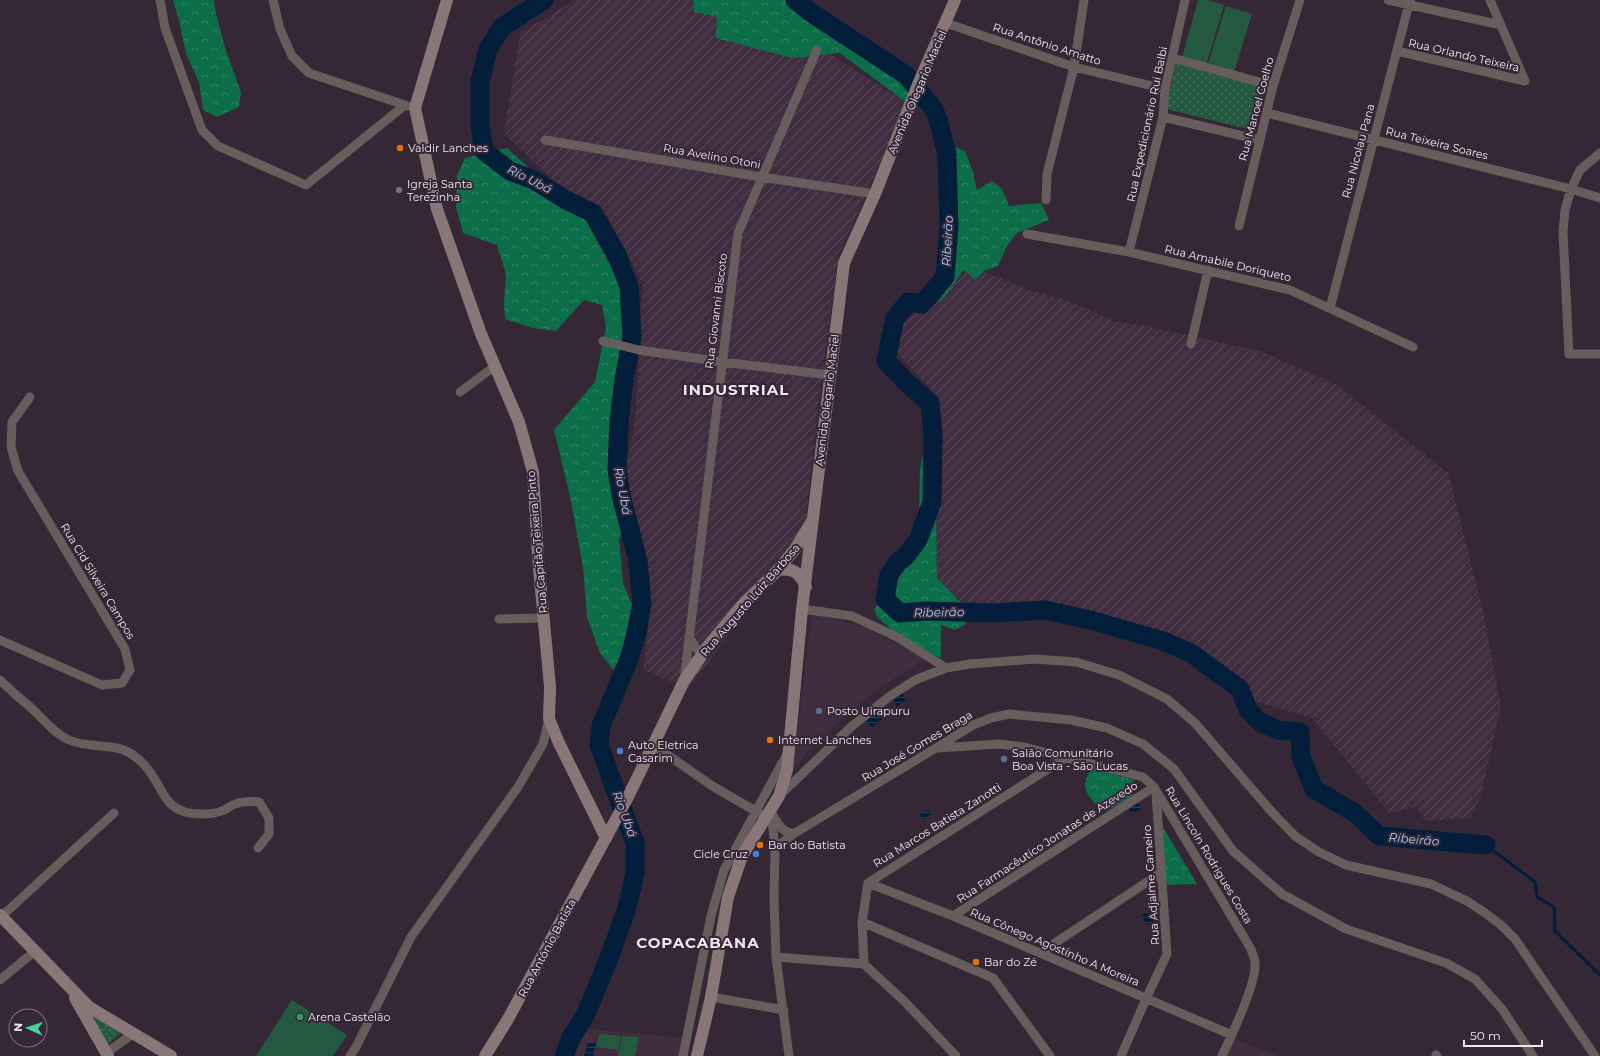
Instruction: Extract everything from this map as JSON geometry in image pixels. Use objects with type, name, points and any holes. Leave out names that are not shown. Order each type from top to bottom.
[{"type":"main road","points":[[410,107],[447,0]]},
{"type":"main road","name":"Avenida Olegario Maciel","points":[[697,1056],[711,997],[728,897],[742,856],[770,814],[779,796],[787,770],[802,608],[806,587],[844,263],[875,194],[919,82],[955,0]]},
{"type":"main road","name":"Rua Capitão Teixeira Pinto","points":[[410,107],[437,209],[481,334],[519,422],[533,472],[550,687],[549,719],[559,743],[606,838]]},
{"type":"main road","name":"Rua Augusto Luiz Barbosa","points":[[628,797],[684,681],[708,646],[743,604],[778,570],[795,549],[814,519]]},
{"type":"main road","points":[[778,570],[788,568],[792,570],[802,578],[806,587]]},
{"type":"main road","name":"Rua Antônio Batista","points":[[485,1056],[508,1019],[628,797]]},
{"type":"main road","points":[[1,916],[89,1007],[171,1056]]},
{"type":"main road","points":[[66,983],[107,1055]]},
{"type":"street","points":[[160,0],[166,28],[202,130],[218,146],[306,185],[410,107]]},
{"type":"street","points":[[273,0],[280,29],[292,56],[310,73],[410,107]]},
{"type":"street","points":[[1046,200],[1047,174],[1074,67],[1084,0]]},
{"type":"street","name":"Rua Expedicionário Rui Balbi","points":[[1129,252],[1163,117],[1165,89],[1185,0]]},
{"type":"street","name":"Rua Manoel Coelho","points":[[1239,226],[1273,86],[1300,0]]},
{"type":"street","points":[[1388,0],[1410,2],[1501,25]]},
{"type":"street","points":[[1490,0],[1501,25]]},
{"type":"street","name":"Rua Nicolau Pana","points":[[1330,308],[1410,2]]},
{"type":"street","name":"Rua Antônio Amatto","points":[[946,23],[1074,67],[1165,89]]},
{"type":"street","name":"Rua Orlando Teixeira","points":[[1397,51],[1525,82],[1501,25]]},
{"type":"street","name":"Rua Giovanni Biscoto","points":[[684,681],[688,637],[738,233],[816,50]]},
{"type":"street","points":[[1173,58],[1273,86]]},
{"type":"street","name":"Rua Teixeira Soares","points":[[1267,113],[1374,139],[1600,198]]},
{"type":"street","points":[[1163,117],[1260,140]]},
{"type":"street","name":"Rua Avelino Otoni","points":[[545,140],[761,177],[875,194]]},
{"type":"street","points":[[1600,153],[1580,170],[1571,190],[1565,210],[1562,232],[1570,354],[1600,354]]},
{"type":"street","name":"Rua Amabile Doriqueto","points":[[1027,234],[1129,252],[1290,290],[1413,347]]},
{"type":"street","points":[[1190,344],[1208,270]]},
{"type":"street","points":[[603,341],[639,350],[830,375]]},
{"type":"street","points":[[460,392],[495,366]]},
{"type":"street","name":"Rua Cid Silveira Campos","points":[[0,640],[102,685],[122,683],[130,670],[125,649],[18,471],[11,447],[12,422],[30,397]]},
{"type":"street","points":[[802,608],[852,616],[897,637],[946,668]]},
{"type":"street","points":[[499,619],[544,618]]},
{"type":"street","points":[[688,637],[697,649],[702,650],[708,646]]},
{"type":"street","points":[[779,796],[851,727],[890,696],[915,680],[946,668],[1035,659],[1076,662],[1119,675],[1167,699],[1195,723],[1271,811],[1295,836],[1319,852],[1346,865],[1431,884],[1467,901],[1501,925],[1515,939],[1596,1056]]},
{"type":"street","points":[[0,680],[16,697],[29,706],[56,731],[69,740],[125,750],[134,756],[149,770],[168,803],[177,809],[204,814],[223,810],[234,804],[251,801],[259,802],[269,818],[269,834],[258,848]]},
{"type":"street","name":"Rua José Gomes Braga","points":[[775,848],[795,833],[974,725],[991,718],[1009,714],[1070,720],[1106,728],[1143,744],[1174,769],[1233,851],[1282,894],[1346,929],[1446,963],[1474,979],[1502,1010],[1533,1056]]},
{"type":"street","points":[[350,1056],[356,1047],[411,937],[518,787],[543,744],[549,719]]},
{"type":"street","name":"Rua Lincoln Rodrigues Costa","points":[[936,748],[999,744],[1024,746],[1143,777],[1155,788],[1251,948],[1255,964],[1253,980],[1232,1035],[1222,1056]]},
{"type":"street","points":[[653,745],[714,787],[761,814],[770,814]]},
{"type":"street","points":[[683,1056],[711,916],[724,870],[788,753]]},
{"type":"street","name":"Rua Marcos Batista Zanotti","points":[[864,964],[862,922],[868,883],[1067,757]]},
{"type":"street","name":"Rua Adjalme Carneiro","points":[[1121,1056],[1167,954],[1155,788]]},
{"type":"street","name":"Rua Farmacêutico Jonatas de Azevedo","points":[[953,916],[1155,788]]},
{"type":"street","points":[[1,916],[114,813]]},
{"type":"street","points":[[770,814],[783,830],[789,833],[795,833]]},
{"type":"street","points":[[770,814],[775,848],[774,899],[776,957],[789,1056]]},
{"type":"street","points":[[1040,953],[1162,872]]},
{"type":"street","name":"Rua Cônego Agostinho A Moreira","points":[[868,883],[953,916],[1232,1035]]},
{"type":"street","points":[[862,922],[993,978],[1050,1056]]},
{"type":"street","points":[[0,980],[34,950]]},
{"type":"street","points":[[776,957],[864,964],[905,1002],[956,1056]]},
{"type":"street","points":[[711,997],[784,1010]]},
{"type":"street","points":[[107,1055],[134,1033]]},
{"type":"shaded area","points":[[575,0],[746,0],[907,103],[838,257],[819,401],[806,520],[778,570],[684,695],[680,685],[643,670],[650,610],[625,473],[635,420],[643,284],[607,216],[556,183],[504,134],[520,33]]},
{"type":"shaded area","points":[[972,267],[1029,290],[1064,299],[1117,322],[1146,326],[1263,352],[1336,384],[1448,473],[1483,611],[1501,706],[1481,796],[1471,818],[1426,821],[1417,807],[1389,813],[1312,718],[1252,701],[1215,662],[1092,613],[963,606],[937,578],[936,502],[942,439],[937,396],[896,352],[902,324]]},
{"type":"shaded area","points":[[812,613],[867,628],[926,659],[881,687],[837,723],[807,753],[793,770]]},
{"type":"shaded area","points":[[588,1029],[684,1038],[681,1056],[573,1056]]},
{"type":"shaded area","points":[[1235,1039],[1279,1056],[1227,1056]]},
{"type":"green space","points":[[173,0],[214,0],[215,10],[226,51],[241,92],[239,107],[217,117],[203,110],[199,82],[186,54]]},
{"type":"green space","points":[[693,0],[796,0],[911,81],[907,103],[840,53],[792,58],[716,38],[717,17],[694,12]]},
{"type":"green space","points":[[1198,0],[1208,0],[1224,5],[1206,65],[1182,58]]},
{"type":"green space","points":[[1226,6],[1252,14],[1234,72],[1208,64]]},
{"type":"green space","points":[[1176,61],[1265,85],[1252,130],[1166,109]]},
{"type":"green space","points":[[507,148],[585,219],[620,283],[624,333],[609,470],[628,524],[619,538],[623,583],[632,605],[625,637],[620,678],[600,653],[587,617],[583,567],[570,496],[554,430],[595,382],[606,327],[602,305],[584,300],[556,331],[533,328],[505,319],[504,304],[506,274],[497,245],[463,233],[456,207],[457,176],[465,158]]},
{"type":"green space","points":[[957,148],[965,151],[973,172],[977,190],[992,181],[1002,189],[1009,206],[1041,203],[1049,220],[1017,233],[1007,246],[998,266],[984,271],[975,280],[967,272],[963,271],[940,303],[950,150]]},
{"type":"green space","points":[[933,435],[942,439],[936,502],[937,578],[963,606],[966,624],[955,630],[941,625],[941,658],[909,645],[877,617],[874,609],[885,599],[881,580],[895,554],[910,542],[919,514],[920,468],[927,437]]},
{"type":"green space","points":[[1091,768],[1134,780],[1132,796],[1106,811],[1103,809],[1092,800],[1087,793],[1085,782]]},
{"type":"green space","points":[[1161,824],[1197,884],[1166,885]]},
{"type":"green space","name":"Arena Castelão","points":[[292,1000],[347,1035],[333,1056],[256,1056]]},
{"type":"green space","points":[[85,1008],[121,1033],[107,1045]]},
{"type":"green space","points":[[599,1034],[621,1036],[618,1050],[596,1047]]},
{"type":"green space","points":[[622,1036],[639,1037],[635,1056],[618,1056]]},
{"type":"water","points":[[902,693],[906,700],[897,707],[894,700]]},
{"type":"water","points":[[877,713],[882,719],[872,727],[865,721]]},
{"type":"water","points":[[1138,803],[1141,809],[1132,814],[1129,810]]},
{"type":"water","points":[[928,810],[932,814],[923,820],[919,814]]},
{"type":"water","points":[[1146,912],[1154,922],[1148,925],[1141,916]]},
{"type":"water","points":[[588,1042],[596,1043],[593,1056],[584,1056]]},
{"type":"waterway","name":"Rio Ubá","points":[[544,0],[502,27],[488,49],[480,82],[480,125],[484,151],[510,171],[534,180],[566,200],[593,213],[617,255],[629,287],[632,337],[624,379],[619,422],[617,469],[621,495],[638,561],[642,604],[637,632],[629,659],[601,726],[599,745],[635,843],[635,873],[627,908],[609,958],[585,1016],[572,1036],[564,1056]]},
{"type":"waterway","name":"Ribeirão","points":[[795,0],[813,14],[906,75],[933,108],[938,119],[947,154],[949,227],[945,277],[922,304],[908,302],[895,318],[886,361],[907,383],[930,403],[933,435],[932,502],[918,540],[905,557],[898,562],[889,575],[885,599],[900,613],[927,611],[991,613],[1045,610],[1094,621],[1163,641],[1191,653],[1240,689],[1248,710],[1260,722],[1278,730],[1300,732],[1301,757],[1314,789],[1355,813],[1379,836],[1486,845]]},
{"type":"waterway","points":[[1486,845],[1535,882],[1537,897],[1554,907],[1555,931],[1600,975]]},
{"type":"place","name":"Valdir Lanches","points":[[400,148]]},
{"type":"place","name":"Igreja Santa Terezinha","points":[[399,190]]},
{"type":"place","name":"Posto Uirapuru","points":[[819,711]]},
{"type":"place","name":"Internet Lanches","points":[[770,740]]},
{"type":"place","name":"Auto Eletrica Casarim","points":[[620,751]]},
{"type":"place","name":"Salão Comunitário Boa Vista - São Lucas","points":[[1004,759]]},
{"type":"place","name":"Bar do Batista","points":[[760,845]]},
{"type":"place","name":"Cicle Cruz","points":[[756,854]]},
{"type":"place","name":"Bar do Zé","points":[[976,962]]},
{"type":"place","name":"Arena Castelão","points":[[300,1017]]},
{"type":"district","name":"INDUSTRIAL","points":[[736,389]]},
{"type":"district","name":"COPACABANA","points":[[698,942]]}]
